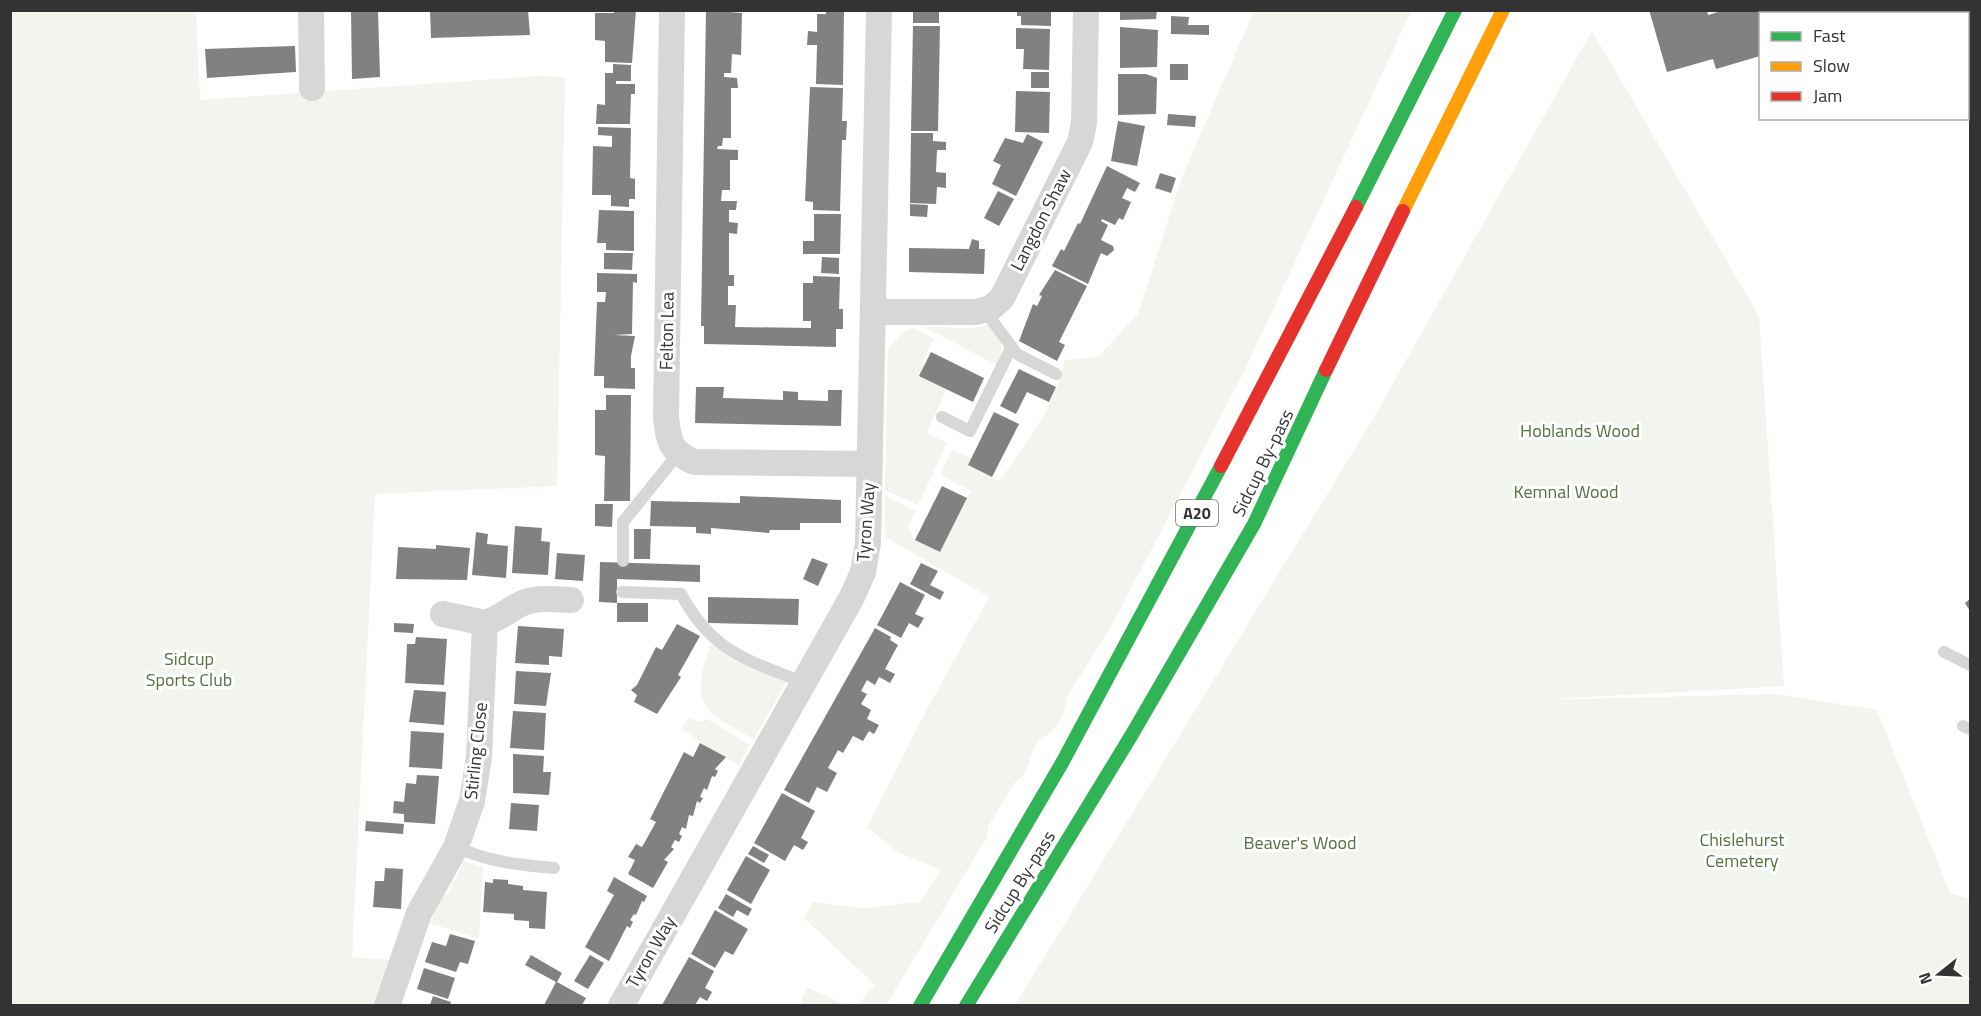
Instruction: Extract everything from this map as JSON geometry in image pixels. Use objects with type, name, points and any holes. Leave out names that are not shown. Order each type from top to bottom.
[{"type":"highway","name":"Sidcup By-pass","points":[[920,1005],[1011,853],[1074,740],[1285,347],[1455,10]]},
{"type":"highway","name":"Sidcup By-pass","points":[[966,1005],[1131,736],[1254,524],[1354,308],[1503,10]]},
{"type":"highway","points":[[1354,308],[1488,72]]},
{"type":"highway","name":"A20","points":[[1285,347],[1353,181]]},
{"type":"street","points":[[311,10],[312,88]]},
{"type":"street","name":"Felton Lea","points":[[672,10],[666,418],[669,441],[678,454]]},
{"type":"street","name":"Tyron Way","points":[[621,1005],[805,683],[863,572],[868,543],[879,10]]},
{"type":"street","name":"Langdon Shaw","points":[[984,310],[992,308],[1002,298],[1080,142],[1084,123],[1086,10]]},
{"type":"street","points":[[874,312],[976,312],[984,310]]},
{"type":"street","points":[[678,454],[694,462],[870,464]]},
{"type":"street","points":[[443,614],[485,623],[501,619],[522,603],[545,598],[571,600]]},
{"type":"street","name":"Stirling Close","points":[[387,1005],[419,913],[456,848],[472,801],[479,757],[485,623]]},
{"type":"lane","points":[[984,310],[1017,354],[1056,374]]},
{"type":"lane","points":[[942,417],[970,431],[1011,348]]},
{"type":"lane","points":[[623,561],[623,522],[678,454]]},
{"type":"lane","points":[[622,592],[681,594],[693,616],[710,637],[733,654],[805,683]]},
{"type":"lane","points":[[1944,652],[1971,665]]},
{"type":"lane","points":[[456,848],[480,858],[506,864],[554,868]]},
{"type":"green space","name":"Sidcup Sports Club","points":[[10,11],[196,11],[200,100],[538,76],[565,77],[557,486],[375,494],[352,957],[389,960],[375,1005],[11,1005]]},
{"type":"green space","points":[[1254,11],[1411,11],[1244,372],[1111,627],[1068,695],[1064,709],[1053,730],[1039,741],[1032,751],[1024,775],[1015,782],[988,827],[987,837],[886,1005],[858,1005],[875,985],[804,918],[813,902],[864,908],[921,902],[941,869],[899,853],[867,827],[926,711],[989,597],[885,537],[885,496],[916,511],[908,527],[915,540],[940,552],[971,491],[940,475],[952,450],[971,458],[968,466],[999,481],[1039,424],[1054,393],[1065,360],[1098,357],[1138,314],[1182,177]]},
{"type":"green space","name":"Kemnal Wood","points":[[1592,31],[1759,316],[1784,686],[1536,700],[1776,694],[1877,710],[1950,893],[1970,899],[1970,1005],[1015,1005],[1370,424]]},
{"type":"green space","points":[[991,324],[1002,343],[997,365],[924,327],[972,328]]},
{"type":"green space","points":[[914,328],[934,339],[922,363],[947,389],[926,433],[947,443],[918,505],[885,490],[888,350],[902,332]]},
{"type":"green space","points":[[711,644],[731,659],[787,681],[754,739],[722,721],[705,704],[701,694],[701,681]]},
{"type":"green space","points":[[689,718],[699,722],[707,719],[750,745],[739,765],[681,729]]},
{"type":"green space","points":[[464,861],[483,867],[479,939],[430,923],[441,897],[449,893]]},
{"type":"green space","points":[[807,987],[845,1005],[800,1005]]},
{"type":"building","points":[[351,10],[378,10],[380,77],[352,79]]},
{"type":"building","points":[[430,10],[528,10],[530,35],[431,38]]},
{"type":"building","points":[[614,10],[636,10],[632,63],[605,62],[605,41],[595,40],[595,13],[614,13]]},
{"type":"building","points":[[706,10],[742,13],[741,55],[732,54],[731,73],[724,73],[724,77],[737,78],[738,88],[731,88],[731,138],[723,138],[722,146],[718,146],[717,149],[738,150],[738,160],[730,160],[730,190],[722,190],[721,201],[737,201],[736,210],[729,210],[729,222],[738,223],[737,234],[729,233],[729,275],[734,275],[734,286],[728,286],[728,305],[736,305],[735,327],[811,328],[811,321],[803,321],[803,283],[813,283],[813,276],[840,277],[839,309],[843,309],[843,329],[836,329],[836,347],[704,344],[704,326],[701,326]]},
{"type":"building","points":[[826,10],[844,10],[843,85],[816,84],[817,45],[807,45],[808,31],[817,32],[817,14],[826,14]]},
{"type":"building","points":[[913,10],[939,10],[939,23],[913,23]]},
{"type":"building","points":[[1017,10],[1051,10],[1051,26],[1021,25],[1021,16],[1017,16]]},
{"type":"building","points":[[1120,10],[1157,10],[1156,19],[1120,20]]},
{"type":"building","points":[[1649,10],[1707,10],[1708,15],[1725,10],[1795,10],[1796,12],[1759,12],[1759,56],[1716,69],[1713,59],[1667,72]]},
{"type":"building","points":[[1171,16],[1189,17],[1188,25],[1209,25],[1209,35],[1171,34]]},
{"type":"building","points":[[913,26],[940,26],[938,131],[911,131]]},
{"type":"building","points":[[1120,27],[1158,30],[1157,67],[1120,68]]},
{"type":"building","points":[[1016,28],[1050,29],[1049,70],[1023,69],[1024,49],[1016,49]]},
{"type":"building","points":[[295,46],[296,72],[207,78],[205,49]]},
{"type":"building","points":[[613,64],[631,65],[631,81],[616,81],[616,84],[635,84],[635,94],[631,94],[630,124],[596,124],[597,104],[605,105],[605,73],[613,73]]},
{"type":"building","points":[[1170,64],[1188,64],[1188,80],[1170,80]]},
{"type":"building","points":[[1031,72],[1049,72],[1049,88],[1031,88]]},
{"type":"building","points":[[1118,74],[1146,74],[1157,78],[1156,114],[1118,115]]},
{"type":"building","points":[[810,87],[843,88],[842,121],[847,121],[846,140],[842,140],[840,211],[813,210],[813,202],[805,201]]},
{"type":"building","points":[[1016,91],[1050,92],[1049,133],[1015,132]]},
{"type":"building","points":[[1168,114],[1196,116],[1195,127],[1167,125]]},
{"type":"building","points":[[1118,121],[1145,126],[1137,166],[1111,161]]},
{"type":"building","points":[[598,127],[631,128],[630,178],[635,179],[635,199],[629,199],[629,207],[611,206],[611,195],[592,195],[593,146],[612,147],[612,136],[598,135]]},
{"type":"building","points":[[911,133],[933,133],[933,141],[946,142],[946,150],[937,150],[936,172],[946,173],[946,188],[937,187],[936,204],[910,203]]},
{"type":"building","points":[[1027,134],[1043,142],[1016,196],[992,184],[1001,165],[993,161],[1005,138],[1023,143]]},
{"type":"building","points":[[1107,166],[1140,183],[1135,192],[1127,188],[1122,198],[1131,202],[1123,220],[1119,218],[1115,225],[1102,219],[1101,221],[1108,225],[1101,240],[1113,246],[1114,250],[1107,256],[1101,253],[1088,284],[1052,266],[1061,249],[1064,251],[1078,223],[1080,224]]},
{"type":"building","points":[[1160,173],[1176,178],[1171,193],[1155,188]]},
{"type":"building","points":[[998,191],[1014,199],[999,226],[984,218]]},
{"type":"building","points":[[910,204],[928,205],[927,217],[910,216]]},
{"type":"building","points":[[599,210],[634,211],[634,251],[606,250],[606,243],[597,243]]},
{"type":"building","points":[[814,214],[841,214],[840,254],[803,254],[803,241],[814,241]]},
{"type":"building","points":[[972,239],[979,241],[979,249],[985,249],[984,274],[909,272],[909,248],[969,249]]},
{"type":"building","points":[[604,253],[633,253],[632,270],[604,269]]},
{"type":"building","points":[[822,257],[839,258],[839,274],[821,273]]},
{"type":"building","points":[[1055,270],[1087,286],[1059,342],[1065,345],[1057,361],[1019,341],[1033,304],[1037,306],[1042,296],[1039,295]]},
{"type":"building","points":[[597,273],[637,274],[637,283],[633,282],[632,334],[614,335],[635,336],[631,368],[635,368],[635,389],[604,388],[604,376],[594,376],[597,302],[605,302],[606,292],[597,292]]},
{"type":"building","points":[[931,352],[984,378],[973,402],[919,376]]},
{"type":"building","points":[[1019,369],[1056,387],[1049,402],[1027,392],[1016,414],[1000,406]]},
{"type":"building","points":[[696,387],[724,387],[723,398],[783,400],[783,391],[798,392],[798,400],[828,401],[828,390],[842,390],[841,426],[695,423]]},
{"type":"building","points":[[606,395],[631,395],[630,501],[604,501],[605,456],[595,455],[595,410],[606,410]]},
{"type":"building","points":[[994,412],[1019,424],[992,477],[968,465]]},
{"type":"building","points":[[942,486],[967,498],[940,552],[915,540]]},
{"type":"building","points":[[740,496],[841,500],[841,523],[800,523],[800,530],[770,530],[769,533],[711,528],[711,534],[696,533],[696,527],[650,526],[651,501],[740,503]]},
{"type":"building","points":[[595,504],[613,504],[612,527],[595,526]]},
{"type":"building","points":[[515,526],[542,528],[541,541],[550,542],[548,575],[512,573]]},
{"type":"building","points":[[634,529],[651,529],[650,559],[634,559]]},
{"type":"building","points":[[476,532],[488,534],[487,544],[508,546],[506,578],[472,575]]},
{"type":"building","points":[[436,545],[470,548],[467,580],[396,579],[398,547],[436,549]]},
{"type":"building","points":[[557,553],[585,555],[583,581],[555,579]]},
{"type":"building","points":[[812,558],[828,564],[818,586],[803,579]]},
{"type":"building","points":[[600,562],[700,565],[700,582],[617,579],[617,603],[599,602]]},
{"type":"building","points":[[921,563],[938,571],[930,585],[944,592],[940,600],[910,584]]},
{"type":"building","points":[[900,582],[925,595],[915,614],[924,618],[918,628],[909,623],[901,638],[877,625]]},
{"type":"building","points":[[708,597],[799,599],[798,625],[708,623]]},
{"type":"building","points":[[1970,599],[1970,611],[1965,603]]},
{"type":"building","points":[[617,603],[648,603],[648,622],[617,622]]},
{"type":"building","points":[[394,623],[414,624],[413,633],[394,632]]},
{"type":"building","points":[[677,624],[700,636],[678,675],[681,677],[657,714],[634,702],[637,695],[631,690],[637,685],[656,647],[662,650]]},
{"type":"building","points":[[518,626],[564,629],[562,657],[549,656],[549,665],[515,663]]},
{"type":"building","points":[[875,628],[891,637],[890,640],[898,645],[885,669],[895,674],[890,683],[879,677],[875,685],[867,680],[861,691],[867,694],[861,704],[871,710],[867,719],[879,725],[874,734],[869,731],[863,741],[853,736],[843,753],[838,750],[828,768],[837,773],[827,792],[817,787],[809,803],[784,790]]},
{"type":"building","points":[[416,637],[447,639],[444,685],[405,683],[407,644],[415,644]]},
{"type":"building","points":[[516,671],[551,673],[546,706],[514,704]]},
{"type":"building","points":[[414,690],[446,692],[444,725],[409,722]]},
{"type":"building","points":[[513,711],[546,713],[544,750],[510,748]]},
{"type":"building","points":[[411,731],[444,733],[442,769],[409,767]]},
{"type":"building","points":[[700,743],[726,757],[715,769],[718,771],[715,777],[712,776],[707,790],[704,788],[700,797],[703,798],[700,803],[697,801],[693,816],[689,815],[686,829],[682,827],[679,834],[682,836],[679,842],[675,840],[671,847],[674,849],[664,860],[668,862],[653,888],[628,874],[635,860],[628,857],[636,844],[642,847],[656,822],[650,819],[684,752],[693,757]]},
{"type":"building","points":[[513,754],[544,756],[543,772],[551,772],[549,795],[513,793]]},
{"type":"building","points":[[417,775],[439,776],[435,824],[404,822],[404,814],[393,813],[394,801],[404,802],[406,783],[416,784]]},
{"type":"building","points":[[782,793],[815,811],[801,838],[808,842],[803,850],[794,845],[785,861],[754,843]]},
{"type":"building","points":[[511,803],[539,805],[537,831],[509,829]]},
{"type":"building","points":[[366,821],[404,824],[403,834],[365,831]]},
{"type":"building","points":[[753,846],[769,855],[764,863],[748,854]]},
{"type":"building","points":[[746,856],[770,870],[751,904],[727,890]]},
{"type":"building","points":[[385,868],[403,869],[401,909],[373,907],[375,881],[384,881]]},
{"type":"building","points":[[614,877],[647,896],[644,902],[642,901],[636,915],[634,914],[630,920],[633,922],[630,928],[627,926],[609,961],[585,947],[614,895],[607,891]]},
{"type":"building","points":[[493,879],[508,880],[508,884],[523,886],[523,890],[547,892],[545,929],[529,928],[529,921],[514,920],[514,914],[483,912],[485,882],[493,883]]},
{"type":"building","points":[[726,894],[752,909],[748,916],[737,910],[733,917],[718,908]]},
{"type":"building","points":[[715,910],[748,929],[733,955],[725,951],[715,968],[691,954]]},
{"type":"building","points":[[450,934],[475,941],[468,964],[460,962],[456,972],[425,962],[432,942],[446,946]]},
{"type":"building","points":[[531,955],[562,973],[557,982],[586,998],[582,1005],[544,1005],[556,982],[525,965]]},
{"type":"building","points":[[590,955],[604,963],[588,989],[574,981]]},
{"type":"building","points":[[689,957],[714,971],[705,988],[712,992],[707,1001],[700,997],[695,1005],[662,1005]]},
{"type":"building","points":[[424,968],[455,978],[448,999],[417,989]]},
{"type":"building","points":[[433,996],[451,1002],[450,1005],[430,1005]]},
{"type":"traffic: fast","points":[[1356,207],[1455,10]]},
{"type":"traffic: fast","points":[[966,1006],[1131,736],[1254,524],[1326,370]]},
{"type":"traffic: fast","points":[[920,1006],[1062,763],[1221,466]]},
{"type":"traffic: slow","points":[[1403,211],[1503,10]]},
{"type":"traffic: jam","points":[[1221,466],[1356,207]]},
{"type":"traffic: jam","points":[[1326,370],[1403,211]]},
{"type":"park label","name":"Hoblands Wood","points":[[1580,431]]},
{"type":"park label","name":"Beaver's Wood","points":[[1300,843]]},
{"type":"park label","name":"Chislehurst Cemetery","points":[[1742,850]]}]
